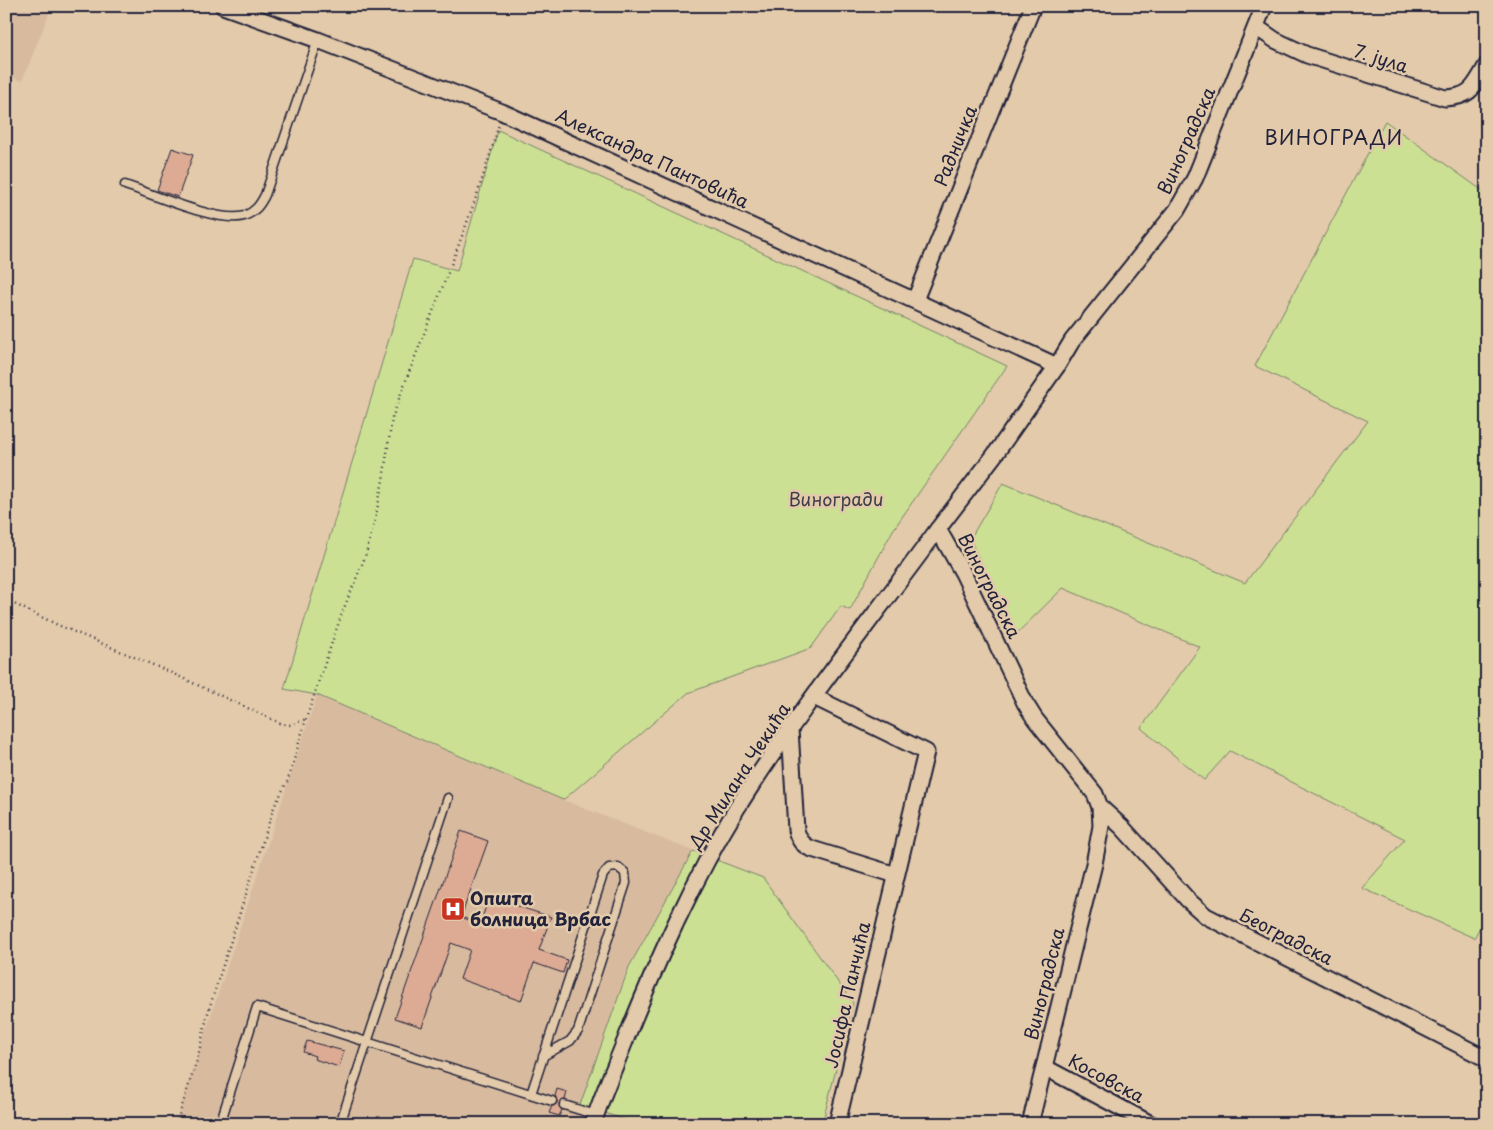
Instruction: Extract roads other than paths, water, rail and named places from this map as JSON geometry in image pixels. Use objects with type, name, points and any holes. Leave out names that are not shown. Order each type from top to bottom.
[{"type":"street","name":"Александра Пантовића","points":[[224,6],[318,40],[502,112],[1057,366]]},
{"type":"street","name":"Радничка","points":[[915,300],[1033,6]]},
{"type":"street","name":"Виноградска","points":[[1030,1124],[1094,864],[1101,826],[1100,808],[1092,788],[1035,719],[963,573],[938,529],[996,453],[1057,366],[1072,341],[1177,210],[1186,196],[1264,6]]},
{"type":"street","name":"7. јула","points":[[1256,27],[1275,40],[1308,55],[1445,98],[1456,98],[1466,94],[1472,89],[1487,65]]},
{"type":"street","name":"Др Милана Чекића","points":[[594,1120],[650,978],[672,930],[709,857],[738,807],[790,729],[938,529]]},
{"type":"street","name":"Јосифа Панчића","points":[[814,697],[926,752],[837,1124]]},
{"type":"street","points":[[790,729],[798,839],[804,846],[812,849],[896,874]]},
{"type":"street","name":"Београдска","points":[[1100,808],[1122,827],[1188,900],[1206,916],[1487,1059]]},
{"type":"street","name":"Косовска","points":[[1044,1067],[1151,1124]]},
{"type":"lane","points":[[124,184],[224,218],[238,217],[253,212],[266,195],[318,40]]},
{"type":"lane","points":[[340,1124],[448,798]]},
{"type":"lane","points":[[531,1094],[604,873],[610,868],[618,867],[625,873],[626,883],[578,1031],[570,1041],[544,1056]]},
{"type":"lane","points":[[220,1124],[257,1007],[552,1101]]},
{"type":"lane","points":[[564,1105],[594,1120]]},
{"type":"place","name":"Општа болница Врбас","points":[[453,909]]},
{"type":"district","name":"ВИНОГРАДИ","points":[[1334,138]]},
{"type":"park label","name":"Виногради","points":[[836,500]]}]
